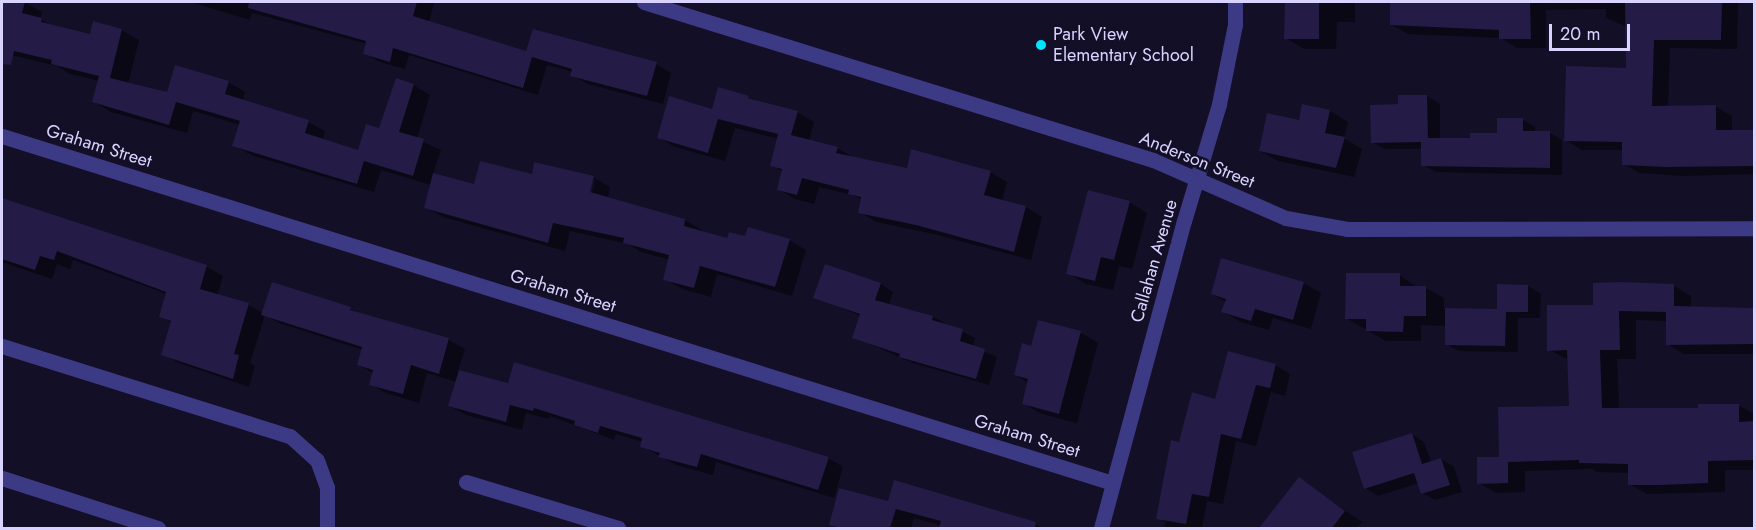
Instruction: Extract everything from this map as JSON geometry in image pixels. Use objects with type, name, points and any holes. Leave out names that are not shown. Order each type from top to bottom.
[{"type":"street","name":"Anderson Street","points":[[644,2],[1153,160],[1286,218],[1347,229],[1755,228]]},
{"type":"street","name":"Callahan Avenue","points":[[1101,528],[1219,104],[1235,25],[1235,2]]},
{"type":"street","name":"Graham Street","points":[[2,136],[1113,483]]},
{"type":"street","points":[[2,346],[290,436],[317,460],[327,487],[327,528]]},
{"type":"street","points":[[2,478],[159,528]]},
{"type":"street","points":[[466,482],[618,528]]},
{"type":"building","points":[[2,2],[25,2],[22,13],[42,18],[41,22],[90,34],[93,21],[122,29],[110,78],[167,92],[175,65],[229,81],[225,94],[309,120],[305,133],[358,150],[366,124],[379,128],[396,78],[414,84],[399,132],[424,139],[413,176],[364,161],[357,184],[232,146],[240,121],[176,102],[169,125],[92,102],[99,76],[51,64],[52,60],[14,51],[11,65],[2,64]]},
{"type":"building","points":[[249,2],[417,2],[413,16],[526,51],[533,29],[657,62],[647,96],[570,76],[572,69],[532,57],[523,88],[393,48],[390,62],[363,54],[366,41],[248,8]]},
{"type":"building","points":[[1285,2],[1319,2],[1319,39],[1284,39]]},
{"type":"building","points":[[1390,2],[1530,2],[1531,39],[1499,39],[1499,30],[1390,25]]},
{"type":"building","points":[[1625,2],[1722,2],[1721,40],[1654,40],[1652,106],[1716,105],[1716,130],[1754,130],[1754,166],[1622,165],[1622,142],[1564,141],[1566,66],[1626,68]]},
{"type":"building","points":[[718,87],[749,96],[748,98],[798,111],[791,135],[838,147],[836,153],[907,168],[911,149],[991,171],[984,195],[1026,206],[1014,252],[916,225],[858,213],[861,197],[848,194],[849,190],[802,178],[797,195],[777,190],[782,169],[770,166],[778,134],[718,119],[708,153],[657,138],[669,96],[712,109]]},
{"type":"building","points":[[1398,95],[1427,95],[1428,138],[1470,138],[1470,133],[1497,133],[1497,118],[1523,118],[1523,131],[1550,131],[1550,168],[1421,166],[1421,142],[1371,143],[1370,105],[1398,104]]},
{"type":"building","points":[[1302,104],[1330,110],[1325,133],[1345,137],[1336,168],[1259,151],[1267,113],[1299,120]]},
{"type":"building","points":[[480,161],[532,174],[534,162],[594,176],[590,192],[685,219],[684,226],[727,238],[729,232],[745,236],[748,227],[790,239],[775,287],[700,266],[694,288],[663,280],[669,255],[623,243],[624,238],[553,223],[548,243],[424,208],[433,173],[474,184]]},
{"type":"building","points":[[1088,190],[1130,201],[1114,260],[1101,257],[1095,281],[1066,274]]},
{"type":"building","points":[[2,198],[207,265],[200,289],[249,303],[234,354],[239,355],[233,379],[161,355],[171,321],[159,317],[166,292],[57,251],[54,260],[40,256],[35,270],[2,259]]},
{"type":"building","points":[[1221,258],[1304,282],[1293,320],[1255,309],[1251,321],[1221,312],[1226,299],[1211,294]]},
{"type":"building","points":[[825,264],[881,283],[875,300],[933,316],[932,320],[963,329],[960,341],[985,349],[976,379],[899,357],[900,354],[852,338],[860,314],[813,298]]},
{"type":"building","points":[[1346,273],[1400,273],[1400,286],[1426,286],[1426,316],[1404,316],[1403,332],[1366,331],[1366,319],[1345,319]]},
{"type":"building","points":[[272,282],[351,307],[350,310],[449,338],[439,374],[411,365],[403,394],[369,385],[373,370],[357,365],[362,347],[261,315]]},
{"type":"building","points":[[1593,283],[1674,284],[1674,306],[1755,308],[1755,344],[1666,345],[1666,312],[1619,311],[1620,350],[1600,350],[1602,408],[1698,408],[1698,404],[1739,404],[1739,422],[1755,421],[1755,460],[1708,461],[1708,483],[1660,485],[1628,485],[1628,464],[1579,463],[1579,460],[1508,462],[1508,483],[1477,484],[1477,457],[1499,457],[1498,407],[1569,406],[1567,350],[1547,351],[1547,305],[1593,305]]},
{"type":"building","points":[[1497,284],[1528,285],[1528,312],[1506,312],[1505,346],[1445,345],[1445,308],[1497,309]]},
{"type":"building","points":[[1038,320],[1081,331],[1059,414],[1022,404],[1028,379],[1014,375],[1022,343],[1031,346]]},
{"type":"building","points":[[1228,351],[1276,364],[1270,388],[1256,385],[1241,439],[1221,434],[1209,497],[1192,494],[1186,524],[1156,519],[1171,440],[1179,442],[1192,392],[1215,399]]},
{"type":"building","points":[[514,362],[829,457],[818,490],[701,454],[697,467],[658,457],[660,453],[640,447],[642,438],[600,426],[598,433],[574,425],[575,421],[534,408],[533,411],[510,405],[506,422],[448,406],[459,370],[508,383]]},
{"type":"building","points":[[1412,433],[1422,464],[1441,458],[1450,485],[1421,494],[1414,473],[1364,489],[1352,452]]},
{"type":"building","points":[[1299,477],[1345,511],[1332,528],[1259,528]]},
{"type":"building","points":[[894,480],[1036,522],[1035,528],[939,528],[941,521],[896,509],[890,528],[841,528],[829,525],[839,488],[888,501]]},
{"type":"place","name":"Park View Elementary School","points":[[1041,45]]}]
